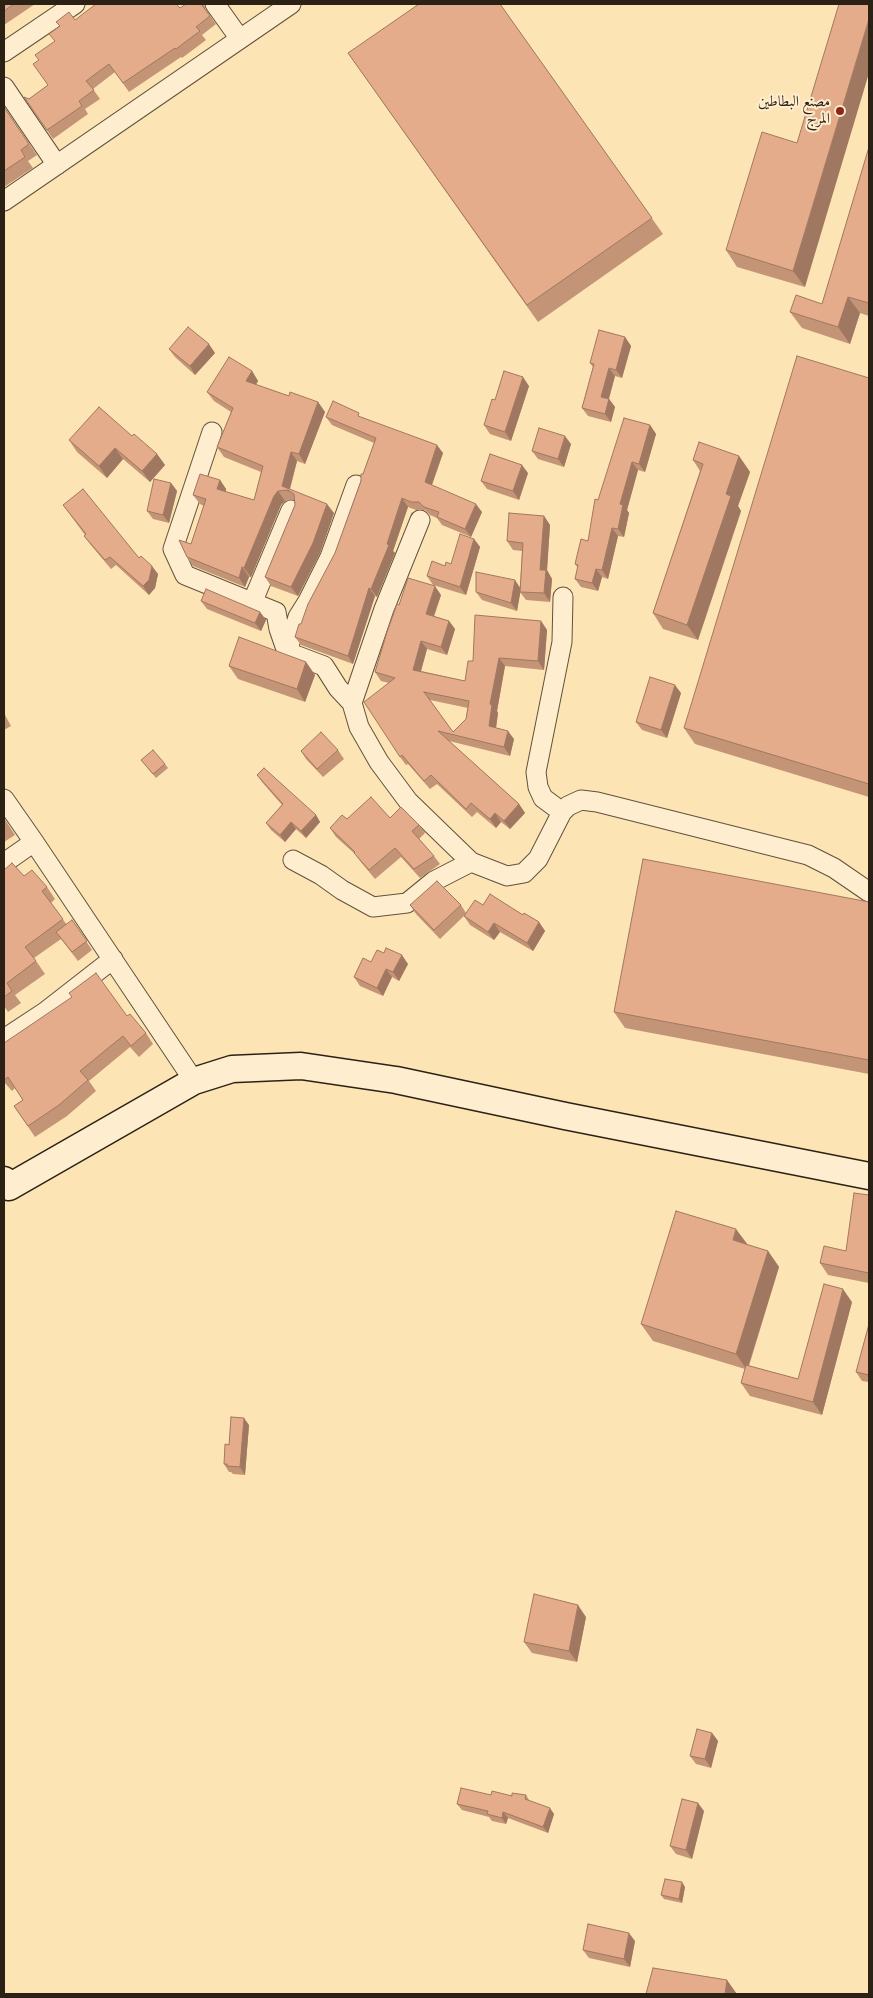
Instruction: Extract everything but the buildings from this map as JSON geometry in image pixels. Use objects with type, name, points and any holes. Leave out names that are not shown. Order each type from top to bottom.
[{"type":"street","points":[[4,52],[75,4]]},
{"type":"street","points":[[215,4],[240,39]]},
{"type":"street","points":[[4,202],[291,4]]},
{"type":"street","points":[[4,87],[56,165]]},
{"type":"street","points":[[212,432],[173,549],[185,575],[276,612],[287,652]]},
{"type":"street","points":[[287,652],[298,617],[330,557],[356,485]]},
{"type":"street","points":[[252,603],[291,510]]},
{"type":"street","points":[[352,703],[384,609],[420,520]]},
{"type":"street","points":[[562,812],[543,798],[538,787],[536,772],[562,642],[563,597]]},
{"type":"street","points":[[287,652],[324,666],[338,688],[352,703],[359,727],[378,762],[402,793],[471,862],[507,876],[524,873],[538,859],[562,812],[568,806],[581,800],[597,802],[757,844],[808,855],[834,868],[869,892]]},
{"type":"street","points":[[4,798],[194,1081]]},
{"type":"street","points":[[4,863],[34,842]]},
{"type":"street","points":[[294,860],[315,871],[342,890],[373,906],[407,903],[434,881],[471,862]]},
{"type":"street","points":[[4,1039],[44,1012],[113,959]]},
{"type":"street","points":[[5,1186],[194,1081],[232,1069],[272,1066],[301,1066],[462,1093],[565,1116],[869,1176]]},
{"type":"place","name":"مصنع البطاطين المرج","points":[[840,111]]}]
